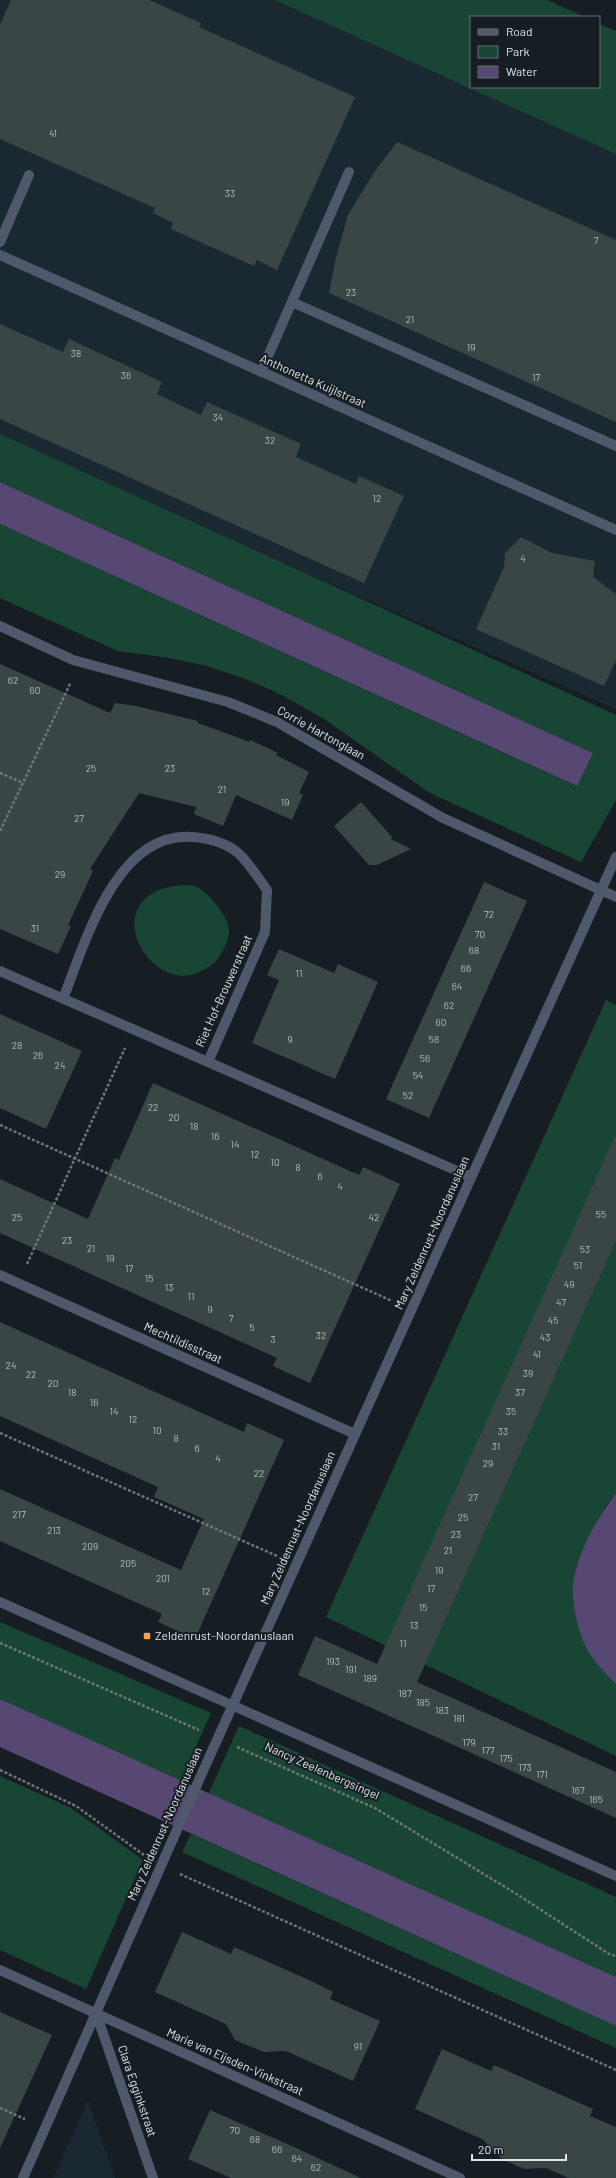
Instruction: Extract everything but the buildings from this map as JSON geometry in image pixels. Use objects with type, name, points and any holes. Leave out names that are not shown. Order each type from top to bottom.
[{"type":"street","points":[[261,372],[349,172]]},
{"type":"street","points":[[0,242],[29,176]]},
{"type":"street","name":"Anthonetta Kuijlstraat","points":[[0,255],[616,530]]},
{"type":"street","points":[[292,302],[616,446]]},
{"type":"street","name":"Corrie Hartonglaan","points":[[0,626],[80,662],[228,702],[277,722],[443,818],[616,897]]},
{"type":"street","name":"Riet Hof-Brouwerstraat","points":[[63,999],[98,912],[127,865],[150,846],[181,836],[210,838],[237,852],[267,890],[265,932],[208,1062]]},
{"type":"street","name":"Mary Zeldenrust-Noordanuslaan","points":[[23,2178],[217,1738],[616,857]]},
{"type":"street","name":"Riet Hof-Brouwerstraat","points":[[0,971],[471,1177]]},
{"type":"street","name":"Mechtildisstraat","points":[[0,1275],[355,1434]]},
{"type":"street","name":"Nancy Zeelenbergsingel","points":[[0,1602],[616,1876]]},
{"type":"street","name":"Marie van Eijsden-Vinkstraat","points":[[0,1970],[460,2178]]},
{"type":"street","name":"Clara Egginkstraat","points":[[96,2013],[153,2178]]},
{"type":"path","points":[[0,831],[80,662]]},
{"type":"path","points":[[0,772],[23,783]]},
{"type":"path","points":[[18,1283],[133,1029]]},
{"type":"path","points":[[0,1125],[411,1309]]},
{"type":"path","points":[[0,1433],[296,1564]]},
{"type":"path","name":"Nancy Zeelenbergsingel","points":[[0,1643],[375,1808],[516,1893],[609,1954],[616,1956]]},
{"type":"path","points":[[0,1770],[76,1806],[161,1866],[616,2070]]},
{"type":"path","points":[[0,2108],[45,2128]]},
{"type":"shaded area","points":[[0,0],[330,0],[470,86],[470,88],[474,88],[616,142],[616,709],[0,439]]},
{"type":"shaded area","points":[[88,2101],[115,2178],[53,2178]]},
{"type":"green space","points":[[275,0],[547,0],[583,16],[470,16],[470,88],[600,88],[600,24],[616,31],[616,154]]},
{"type":"green space","points":[[0,434],[616,715],[616,800],[581,862],[430,793],[324,719],[282,695],[246,679],[207,666],[170,658],[118,651],[0,598],[0,524],[576,786],[593,753],[0,482]]},
{"type":"green space","points":[[185,885],[197,887],[202,890],[222,912],[228,924],[229,936],[217,960],[205,969],[188,975],[171,974],[156,966],[144,953],[136,937],[135,921],[140,906],[153,893],[173,886]]},
{"type":"green space","points":[[606,1000],[616,1005],[616,1493],[605,1507],[584,1550],[573,1584],[601,1668],[616,1684],[616,1756],[326,1617]]},
{"type":"green space","points":[[0,1622],[211,1713],[180,1782],[0,1699]]},
{"type":"green space","points":[[239,1726],[616,1897],[616,1977],[208,1795]]},
{"type":"green space","points":[[0,1776],[71,1808],[143,1860],[86,1989],[0,1950]]},
{"type":"green space","points":[[191,1834],[616,2026],[616,2048],[182,1852]]},
{"type":"water","points":[[0,482],[593,753],[577,786],[0,524]]},
{"type":"water","points":[[616,1493],[616,1684],[594,1660],[584,1643],[579,1630],[576,1614],[573,1597],[573,1583],[579,1559],[589,1536],[595,1524]]},
{"type":"water","points":[[0,1699],[616,1977],[616,2026],[0,1747]]},
{"type":"place","name":"Zeldenrust-Noordanuslaan","points":[[147,1636]]}]
